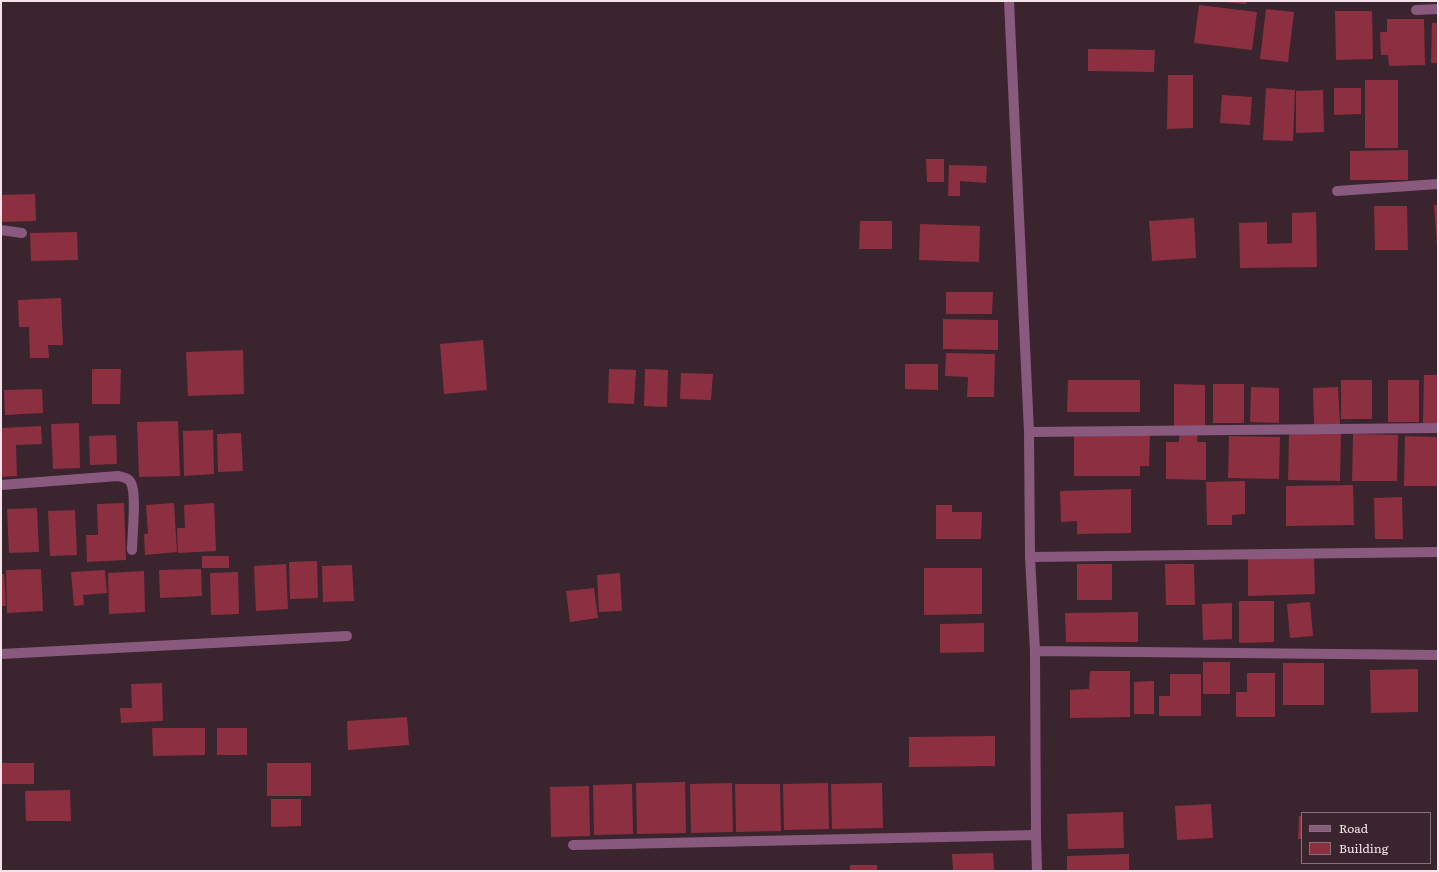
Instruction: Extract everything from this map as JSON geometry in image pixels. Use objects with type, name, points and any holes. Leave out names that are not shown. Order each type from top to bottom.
[{"type":"street","points":[[1009,1],[1029,432],[1030,557],[1035,651],[1037,871]]},
{"type":"street","points":[[1416,10],[1438,9]]},
{"type":"street","points":[[1337,191],[1438,184]]},
{"type":"street","points":[[1,230],[22,233]]},
{"type":"street","points":[[1029,432],[1438,428]]},
{"type":"street","points":[[1,485],[118,476],[126,478],[131,483],[134,496],[132,550]]},
{"type":"street","points":[[1030,557],[1438,552]]},
{"type":"street","points":[[1,654],[346,636]]},
{"type":"street","points":[[1035,651],[1438,655]]},
{"type":"street","points":[[572,845],[1036,835]]},
{"type":"building","points":[[1246,1],[1246,4],[1224,2]]},
{"type":"building","points":[[1199,5],[1257,12],[1252,50],[1194,43]]},
{"type":"building","points":[[1266,9],[1294,12],[1288,62],[1260,59]]},
{"type":"building","points":[[1335,11],[1372,11],[1373,59],[1336,60]]},
{"type":"building","points":[[1387,19],[1424,19],[1425,65],[1389,66],[1388,55],[1381,55],[1380,32],[1387,32]]},
{"type":"building","points":[[1432,23],[1438,23],[1438,63],[1431,63]]},
{"type":"building","points":[[1088,49],[1155,50],[1154,72],[1088,71]]},
{"type":"building","points":[[1168,75],[1193,75],[1193,128],[1167,129]]},
{"type":"building","points":[[1365,80],[1398,80],[1398,148],[1365,148]]},
{"type":"building","points":[[1266,88],[1295,90],[1293,141],[1263,140]]},
{"type":"building","points":[[1334,88],[1361,88],[1361,114],[1334,115]]},
{"type":"building","points":[[1323,90],[1324,132],[1296,133],[1296,91]]},
{"type":"building","points":[[1222,95],[1252,97],[1250,125],[1220,123]]},
{"type":"building","points":[[1408,150],[1408,180],[1350,180],[1350,151]]},
{"type":"building","points":[[926,159],[944,159],[944,182],[927,182]]},
{"type":"building","points":[[949,165],[987,166],[986,183],[960,181],[960,196],[948,196]]},
{"type":"building","points":[[35,194],[36,221],[1,222],[1,195]]},
{"type":"building","points":[[1434,205],[1438,205],[1438,246],[1437,246]]},
{"type":"building","points":[[1374,206],[1407,206],[1408,250],[1375,250]]},
{"type":"building","points":[[1316,212],[1317,267],[1240,268],[1239,223],[1267,222],[1267,244],[1292,243],[1292,213]]},
{"type":"building","points":[[1194,218],[1196,258],[1152,261],[1149,221]]},
{"type":"building","points":[[860,221],[892,221],[892,249],[859,249]]},
{"type":"building","points":[[920,224],[980,226],[979,262],[919,260]]},
{"type":"building","points":[[77,232],[78,260],[31,261],[30,233]]},
{"type":"building","points":[[946,292],[993,292],[992,314],[946,314]]},
{"type":"building","points":[[61,298],[63,345],[48,345],[49,358],[30,358],[29,327],[19,327],[18,300]]},
{"type":"building","points":[[943,319],[998,320],[998,350],[943,349]]},
{"type":"building","points":[[483,340],[487,390],[444,394],[440,344]]},
{"type":"building","points":[[243,350],[244,394],[188,396],[186,352]]},
{"type":"building","points":[[946,353],[995,354],[994,397],[967,397],[968,377],[945,376]]},
{"type":"building","points":[[905,364],[938,364],[938,390],[905,389]]},
{"type":"building","points":[[92,369],[121,369],[120,404],[92,404]]},
{"type":"building","points":[[609,369],[636,370],[634,404],[608,403]]},
{"type":"building","points":[[645,369],[668,370],[667,407],[644,406]]},
{"type":"building","points":[[681,373],[713,374],[711,400],[680,399]]},
{"type":"building","points":[[1424,375],[1438,375],[1438,423],[1423,423]]},
{"type":"building","points":[[1068,380],[1140,380],[1140,412],[1067,412]]},
{"type":"building","points":[[1341,380],[1372,380],[1372,419],[1341,419]]},
{"type":"building","points":[[1388,380],[1419,380],[1419,422],[1388,422]]},
{"type":"building","points":[[1174,384],[1205,385],[1205,426],[1174,426]]},
{"type":"building","points":[[1213,384],[1244,384],[1244,423],[1213,423]]},
{"type":"building","points":[[1251,387],[1279,388],[1279,423],[1250,422]]},
{"type":"building","points":[[1338,387],[1340,424],[1314,425],[1313,388]]},
{"type":"building","points":[[42,389],[43,413],[5,415],[4,390]]},
{"type":"building","points":[[178,421],[180,476],[139,477],[137,422]]},
{"type":"building","points":[[79,423],[80,468],[53,469],[51,424]]},
{"type":"building","points":[[41,426],[42,444],[16,445],[17,476],[1,477],[1,428]]},
{"type":"building","points":[[213,430],[214,474],[184,476],[183,431]]},
{"type":"building","points":[[1289,431],[1341,431],[1340,481],[1288,480]]},
{"type":"building","points":[[241,433],[243,471],[218,472],[217,434]]},
{"type":"building","points":[[1179,434],[1198,434],[1197,442],[1206,442],[1206,480],[1166,479],[1166,442],[1179,442]]},
{"type":"building","points":[[1353,434],[1398,435],[1397,481],[1352,481]]},
{"type":"building","points":[[116,435],[117,464],[90,465],[89,436]]},
{"type":"building","points":[[1074,435],[1150,435],[1149,466],[1140,466],[1140,476],[1074,476]]},
{"type":"building","points":[[1229,436],[1280,437],[1279,479],[1228,478]]},
{"type":"building","points":[[1405,436],[1438,437],[1438,486],[1404,486]]},
{"type":"building","points":[[1245,481],[1245,514],[1232,515],[1232,525],[1207,525],[1206,482]]},
{"type":"building","points":[[1353,485],[1354,525],[1286,526],[1286,486]]},
{"type":"building","points":[[1131,489],[1131,533],[1077,534],[1077,521],[1061,522],[1060,491]]},
{"type":"building","points":[[1402,497],[1403,539],[1375,539],[1374,498]]},
{"type":"building","points":[[124,503],[126,560],[87,562],[86,535],[98,535],[97,504]]},
{"type":"building","points":[[174,503],[177,552],[145,555],[144,534],[148,534],[146,505]]},
{"type":"building","points":[[214,503],[216,551],[178,553],[177,528],[185,528],[184,505]]},
{"type":"building","points":[[936,505],[952,505],[952,512],[982,512],[981,539],[936,539]]},
{"type":"building","points":[[37,508],[39,552],[9,553],[7,509]]},
{"type":"building","points":[[75,510],[77,555],[50,556],[48,511]]},
{"type":"building","points":[[202,556],[229,556],[229,568],[202,568]]},
{"type":"building","points":[[1314,556],[1315,594],[1248,596],[1248,557]]},
{"type":"building","points":[[317,561],[318,598],[290,599],[289,562]]},
{"type":"building","points":[[286,564],[288,609],[256,611],[254,566]]},
{"type":"building","points":[[1077,564],[1112,564],[1112,600],[1077,600]]},
{"type":"building","points":[[1165,564],[1194,564],[1195,605],[1166,605]]},
{"type":"building","points":[[352,565],[354,601],[323,602],[322,566]]},
{"type":"building","points":[[924,568],[982,568],[982,614],[924,615]]},
{"type":"building","points":[[41,569],[43,611],[7,613],[6,570]]},
{"type":"building","points":[[201,569],[202,596],[160,598],[159,570]]},
{"type":"building","points":[[105,570],[107,593],[83,595],[84,605],[74,606],[71,572]]},
{"type":"building","points":[[144,571],[145,612],[109,614],[108,573]]},
{"type":"building","points":[[238,572],[239,614],[211,615],[210,573]]},
{"type":"building","points":[[620,573],[622,611],[599,612],[597,575]]},
{"type":"building","points":[[1,574],[4,574],[6,606],[1,606]]},
{"type":"building","points":[[594,588],[598,618],[570,622],[566,591]]},
{"type":"building","points":[[1239,601],[1274,601],[1274,642],[1239,643]]},
{"type":"building","points":[[1310,602],[1313,636],[1290,638],[1287,604]]},
{"type":"building","points":[[1232,603],[1232,639],[1203,640],[1202,604]]},
{"type":"building","points":[[1138,612],[1138,642],[1066,642],[1065,613]]},
{"type":"building","points":[[984,623],[984,652],[940,653],[940,624]]},
{"type":"building","points":[[1203,662],[1230,662],[1230,694],[1203,694]]},
{"type":"building","points":[[1283,663],[1324,663],[1324,705],[1283,705]]},
{"type":"building","points":[[1418,669],[1418,712],[1371,713],[1370,670]]},
{"type":"building","points":[[1090,671],[1130,671],[1130,717],[1070,718],[1070,690],[1089,689]]},
{"type":"building","points":[[1247,673],[1275,673],[1275,717],[1236,717],[1236,692],[1247,692]]},
{"type":"building","points":[[1170,674],[1201,674],[1201,716],[1159,716],[1159,696],[1170,696]]},
{"type":"building","points":[[1154,681],[1154,714],[1134,714],[1134,682]]},
{"type":"building","points":[[162,683],[163,721],[121,723],[120,708],[132,708],[131,684]]},
{"type":"building","points":[[407,717],[409,745],[348,750],[347,721]]},
{"type":"building","points":[[152,728],[205,728],[205,755],[153,756]]},
{"type":"building","points":[[217,728],[247,728],[247,755],[217,755]]},
{"type":"building","points":[[995,736],[995,766],[909,767],[909,737]]},
{"type":"building","points":[[1,763],[34,763],[34,784],[1,784]]},
{"type":"building","points":[[267,763],[311,763],[311,796],[267,796]]},
{"type":"building","points":[[685,782],[686,833],[637,834],[636,783]]},
{"type":"building","points":[[732,783],[733,832],[691,833],[690,784]]},
{"type":"building","points":[[828,783],[829,829],[784,830],[783,784]]},
{"type":"building","points":[[882,783],[883,828],[832,829],[831,784]]},
{"type":"building","points":[[632,784],[633,834],[594,835],[593,785]]},
{"type":"building","points":[[735,784],[780,784],[781,831],[736,832]]},
{"type":"building","points":[[589,786],[590,836],[551,837],[550,787]]},
{"type":"building","points":[[70,790],[71,821],[26,821],[25,791]]},
{"type":"building","points":[[271,799],[301,799],[301,826],[271,827]]},
{"type":"building","points":[[1211,804],[1213,838],[1177,840],[1175,806]]},
{"type":"building","points":[[1123,812],[1124,848],[1068,849],[1067,814]]},
{"type":"building","points":[[1299,816],[1301,816],[1301,839],[1298,839]]},
{"type":"building","points":[[993,853],[994,871],[953,871],[952,854]]},
{"type":"building","points":[[1129,854],[1129,871],[1067,871],[1067,856]]},
{"type":"building","points":[[850,865],[877,865],[877,871],[850,871]]}]
